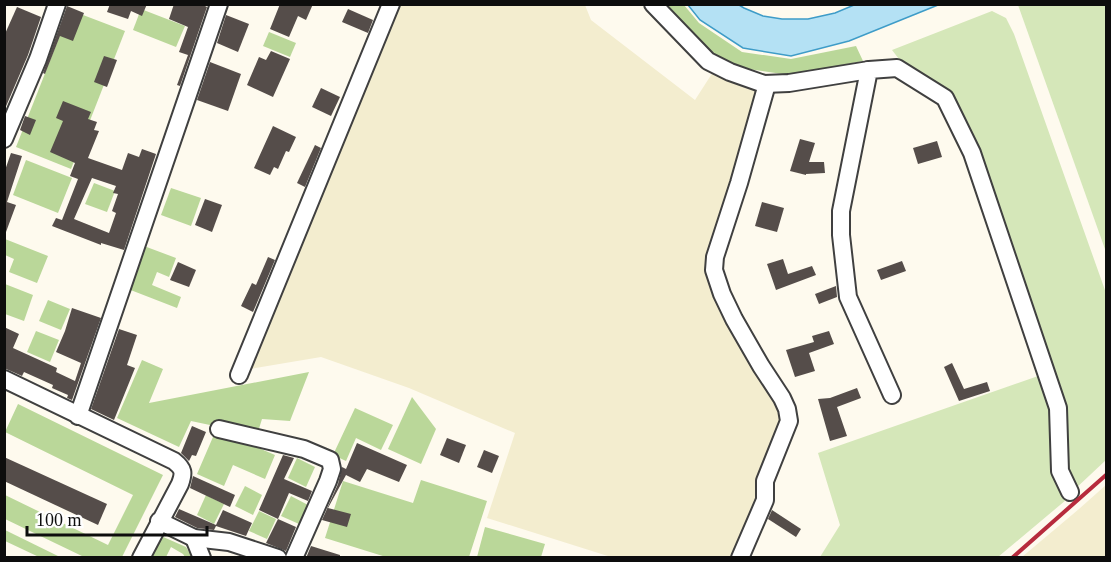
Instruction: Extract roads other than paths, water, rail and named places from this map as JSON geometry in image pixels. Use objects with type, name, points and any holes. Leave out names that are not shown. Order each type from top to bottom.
[{"type":"street","points":[[4,139],[38,59],[57,4]]},
{"type":"street","points":[[78,416],[219,4]]},
{"type":"street","points":[[240,375],[391,4]]},
{"type":"street","points":[[652,4],[708,61],[729,72],[766,84],[800,82],[869,70],[897,68],[945,98],[968,144],[1025,304],[1058,408],[1060,471],[1070,492]]},
{"type":"street","points":[[869,70],[842,211],[841,235],[848,297],[892,395]]},
{"type":"street","points":[[740,558],[765,500],[765,481],[789,421],[788,409],[734,319],[714,270],[715,257],[739,183],[766,84]]},
{"type":"street","points":[[4,379],[174,461],[182,468],[180,484],[141,558]]},
{"type":"street","points":[[219,429],[304,449],[330,460],[332,469],[328,481],[294,558]]},
{"type":"street","points":[[159,521],[194,538],[229,542],[278,558]]},
{"type":"street","points":[[194,538],[202,558]]},
{"type":"water","points":[[688,5],[739,5],[763,16],[808,19],[835,13],[854,5],[938,5],[849,41],[791,56],[743,48],[700,20]]},
{"type":"railway","points":[[1012,558],[1106,475]]}]
